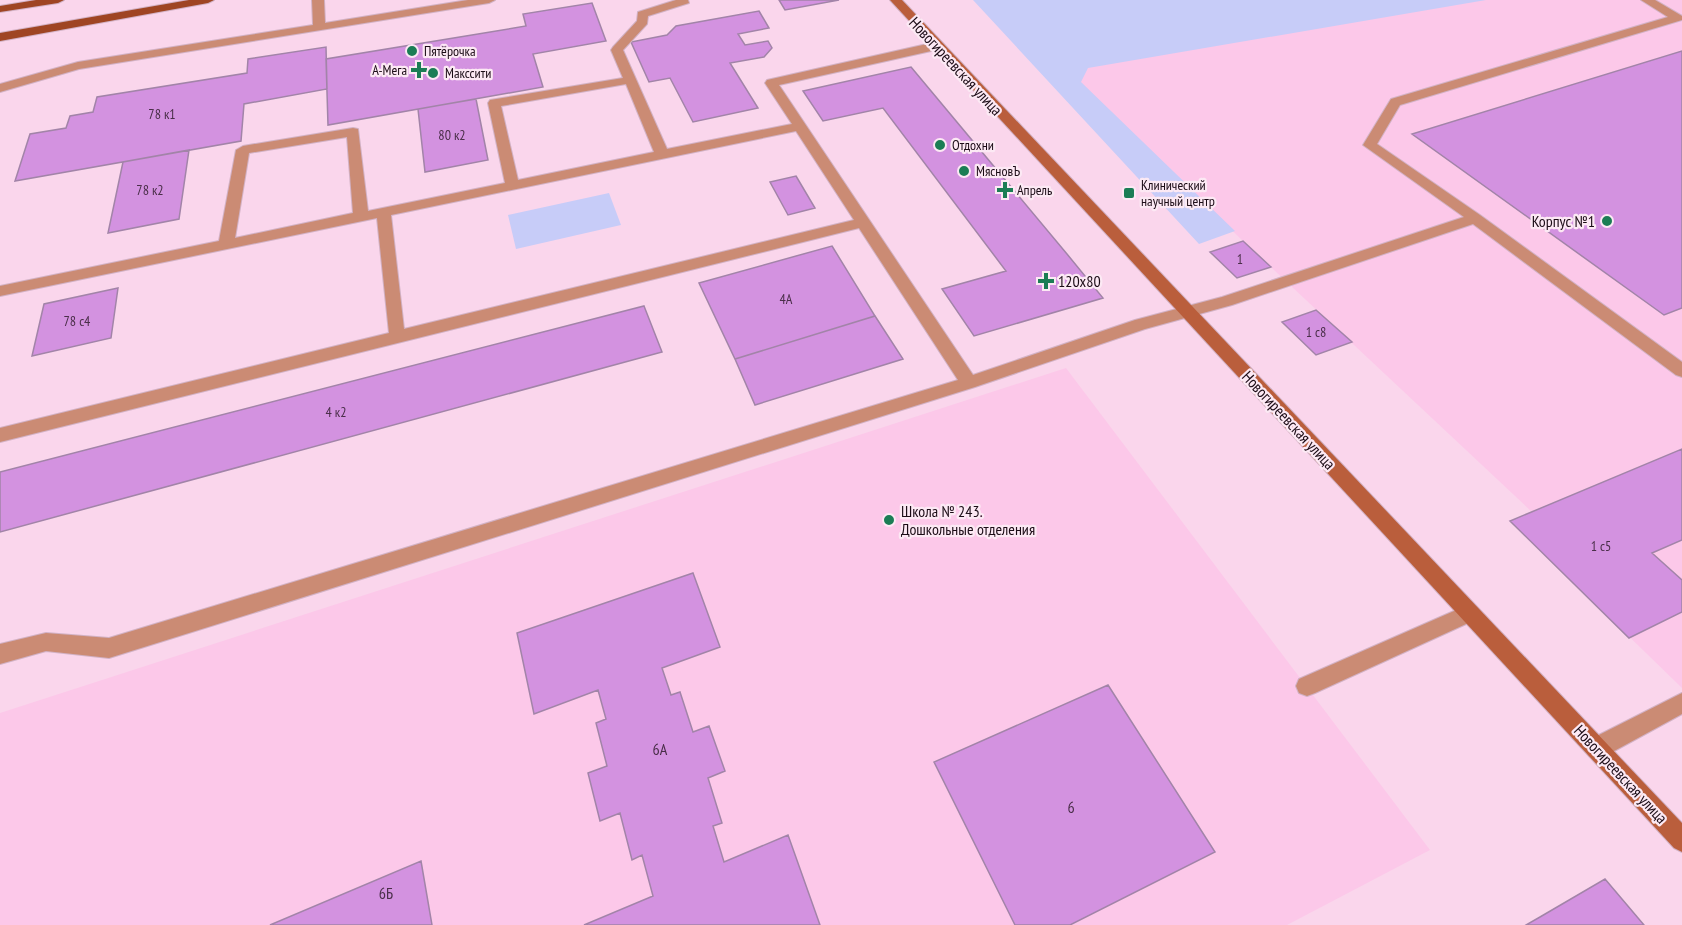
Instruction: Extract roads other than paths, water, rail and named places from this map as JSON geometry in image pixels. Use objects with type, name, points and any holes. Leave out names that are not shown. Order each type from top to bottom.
[{"type":"main road","points":[[0,9],[58,0]]},
{"type":"main road","points":[[0,37],[208,0]]},
{"type":"main road","name":"Новогиреевская улица","points":[[896,0],[936,46],[1682,840]]},
{"type":"lane","points":[[318,0],[319,27]]},
{"type":"lane","points":[[362,21],[362,9],[421,0]]},
{"type":"lane","points":[[0,88],[78,66],[489,0]]},
{"type":"lane","points":[[662,154],[617,50],[643,22],[642,14],[683,3],[682,0]]},
{"type":"lane","points":[[1647,0],[1678,18],[1395,102],[1370,145],[1475,218],[1682,371]]},
{"type":"lane","points":[[936,46],[771,83],[969,383]]},
{"type":"lane","points":[[512,185],[494,103],[630,80]]},
{"type":"lane","points":[[0,291],[800,126]]},
{"type":"lane","points":[[226,244],[243,150],[353,132],[361,217]]},
{"type":"lane","points":[[384,212],[397,337]]},
{"type":"lane","points":[[0,654],[46,642],[109,648],[969,383],[1141,324],[1226,301],[1475,218]]},
{"type":"lane","points":[[0,435],[863,222]]},
{"type":"lane","points":[[1307,686],[1470,613]]},
{"type":"lane","points":[[1597,748],[1682,703]]},
{"type":"place","name":"Пятёрочка","points":[[412,51]]},
{"type":"place","name":"А-Мега","points":[[419,70]]},
{"type":"place","name":"Макссити","points":[[433,73]]},
{"type":"place","name":"Отдохни","points":[[940,145]]},
{"type":"place","name":"МясновЪ","points":[[964,171]]},
{"type":"place","name":"Апрель","points":[[1005,190]]},
{"type":"place","name":"Клинический научный центр","points":[[1129,193]]},
{"type":"place","name":"Корпус №1","points":[[1607,221]]},
{"type":"place","name":"120x80","points":[[1046,281]]},
{"type":"place","name":"Школа № 243. Дошкольные отделения","points":[[889,520]]}]
